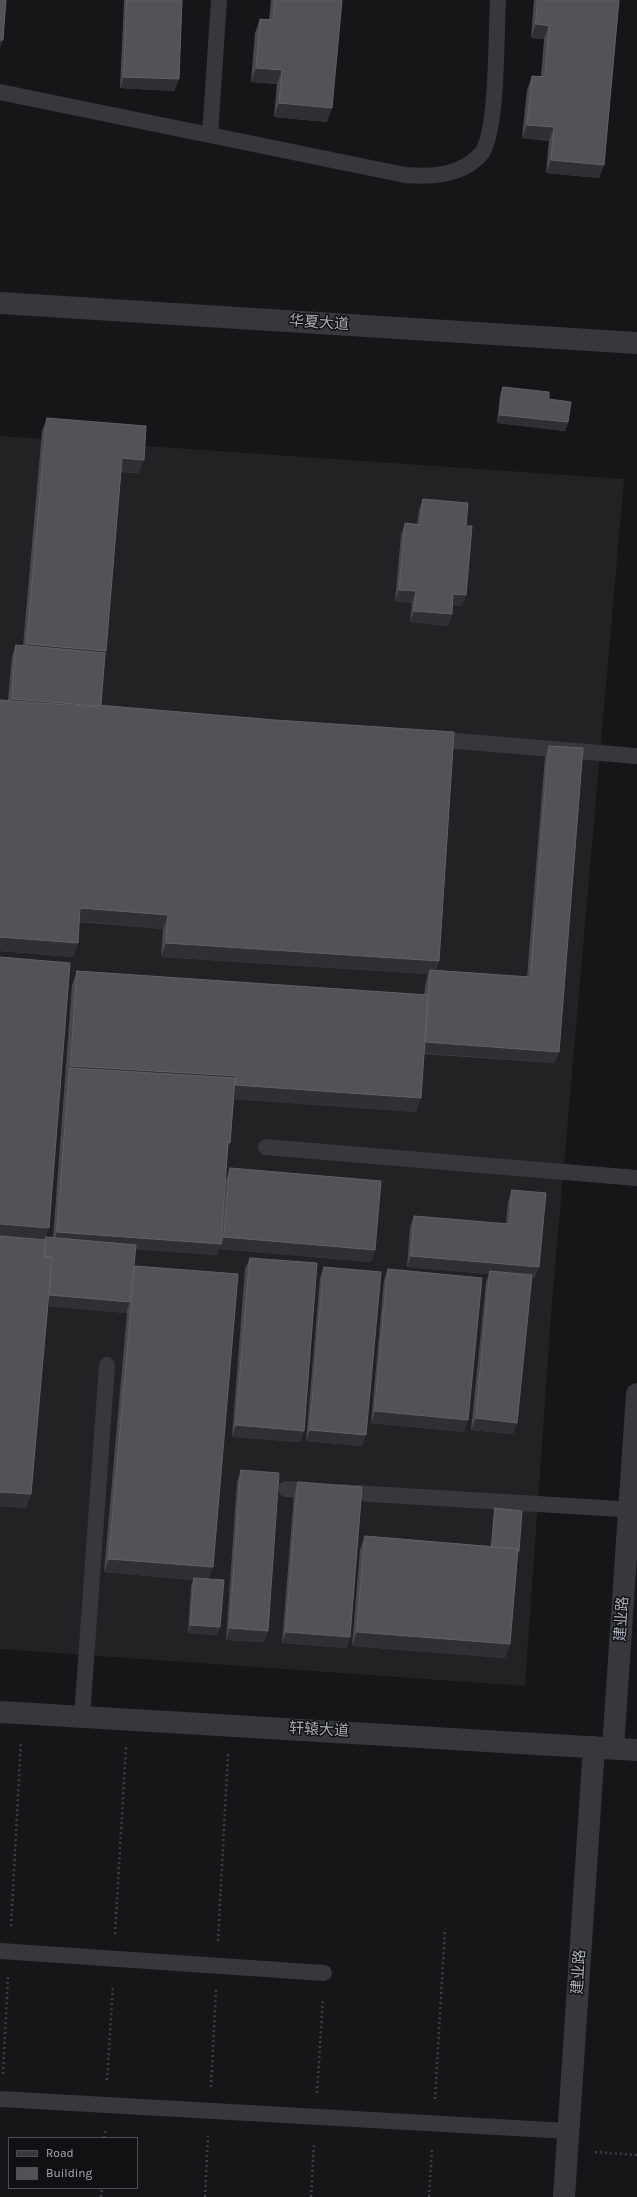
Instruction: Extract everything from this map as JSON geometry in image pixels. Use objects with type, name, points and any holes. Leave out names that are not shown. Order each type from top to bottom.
[{"type":"street","name":"华夏大道","points":[[0,303],[637,342]]},
{"type":"street","name":"建业路","points":[[564,2197],[567,2140],[603,1747],[633,1510],[637,1394]]},
{"type":"street","name":"轩辕大道","points":[[0,1712],[637,1750]]},
{"type":"lane","points":[[210,135],[219,0]]},
{"type":"lane","points":[[0,92],[405,175],[431,177],[461,169],[482,153],[492,126],[498,0]]},
{"type":"lane","points":[[416,738],[637,756]]},
{"type":"lane","points":[[266,1147],[637,1178]]},
{"type":"lane","points":[[82,1717],[107,1365]]},
{"type":"lane","points":[[286,1489],[633,1510]]},
{"type":"lane","points":[[5,1951],[324,1973]]},
{"type":"lane","points":[[1,2099],[434,2123],[567,2140]]},
{"type":"path","points":[[1,2099],[5,1951],[23,1713]]},
{"type":"path","points":[[104,2137],[127,1719]]},
{"type":"path","points":[[430,2197],[445,1929]]},
{"type":"path","points":[[311,2197],[324,1973]]},
{"type":"path","points":[[567,2140],[637,2155]]},
{"type":"shaded area","points":[[0,436],[624,479],[552,1302],[525,1686],[0,1649]]},
{"type":"building","points":[[0,0],[6,0],[3,40],[0,40]]},
{"type":"building","points":[[127,0],[182,0],[179,79],[124,77]]},
{"type":"building","points":[[275,0],[342,0],[332,108],[279,103],[282,70],[256,68],[260,19],[273,20]]},
{"type":"building","points":[[538,0],[619,0],[604,165],[551,160],[554,127],[527,125],[532,76],[545,77],[549,26],[536,24]]},
{"type":"building","points":[[503,387],[549,392],[549,399],[571,402],[568,422],[500,415]]},
{"type":"building","points":[[47,418],[146,426],[144,460],[122,458],[106,651],[27,644]]},
{"type":"building","points":[[423,499],[468,503],[466,526],[472,526],[466,595],[453,594],[452,614],[414,611],[416,591],[399,590],[405,523],[420,525]]},
{"type":"building","points":[[16,645],[105,653],[101,705],[97,706],[12,699]]},
{"type":"building","points":[[0,700],[97,707],[97,705],[275,720],[454,732],[439,961],[166,943],[168,915],[80,908],[78,943],[0,937]]},
{"type":"building","points":[[549,746],[583,748],[559,1052],[425,1042],[430,970],[530,977]]},
{"type":"building","points":[[0,957],[70,963],[49,1228],[0,1224]]},
{"type":"building","points":[[77,971],[428,995],[421,1098],[235,1085],[236,1076],[71,1066]]},
{"type":"building","points":[[70,1068],[235,1078],[230,1143],[228,1142],[221,1244],[57,1232]]},
{"type":"building","points":[[230,1168],[381,1181],[375,1250],[224,1237]]},
{"type":"building","points":[[512,1190],[546,1193],[539,1267],[411,1256],[414,1216],[509,1224]]},
{"type":"building","points":[[0,1236],[46,1240],[45,1257],[52,1257],[31,1494],[0,1492]]},
{"type":"building","points":[[46,1237],[136,1245],[130,1302],[49,1295],[52,1257],[45,1257]]},
{"type":"building","points":[[250,1258],[317,1263],[304,1431],[236,1425]]},
{"type":"building","points":[[135,1266],[238,1274],[213,1567],[109,1559]]},
{"type":"building","points":[[324,1267],[381,1272],[366,1435],[310,1430]]},
{"type":"building","points":[[388,1269],[482,1278],[468,1420],[375,1411]]},
{"type":"building","points":[[490,1271],[532,1275],[517,1423],[476,1418]]},
{"type":"building","points":[[241,1470],[279,1473],[268,1631],[230,1628]]},
{"type":"building","points":[[298,1482],[362,1487],[350,1637],[286,1632]]},
{"type":"building","points":[[495,1508],[522,1511],[519,1551],[518,1549],[492,1547]]},
{"type":"building","points":[[365,1536],[518,1549],[510,1644],[357,1632]]},
{"type":"building","points":[[194,1578],[224,1580],[220,1627],[191,1625]]}]
